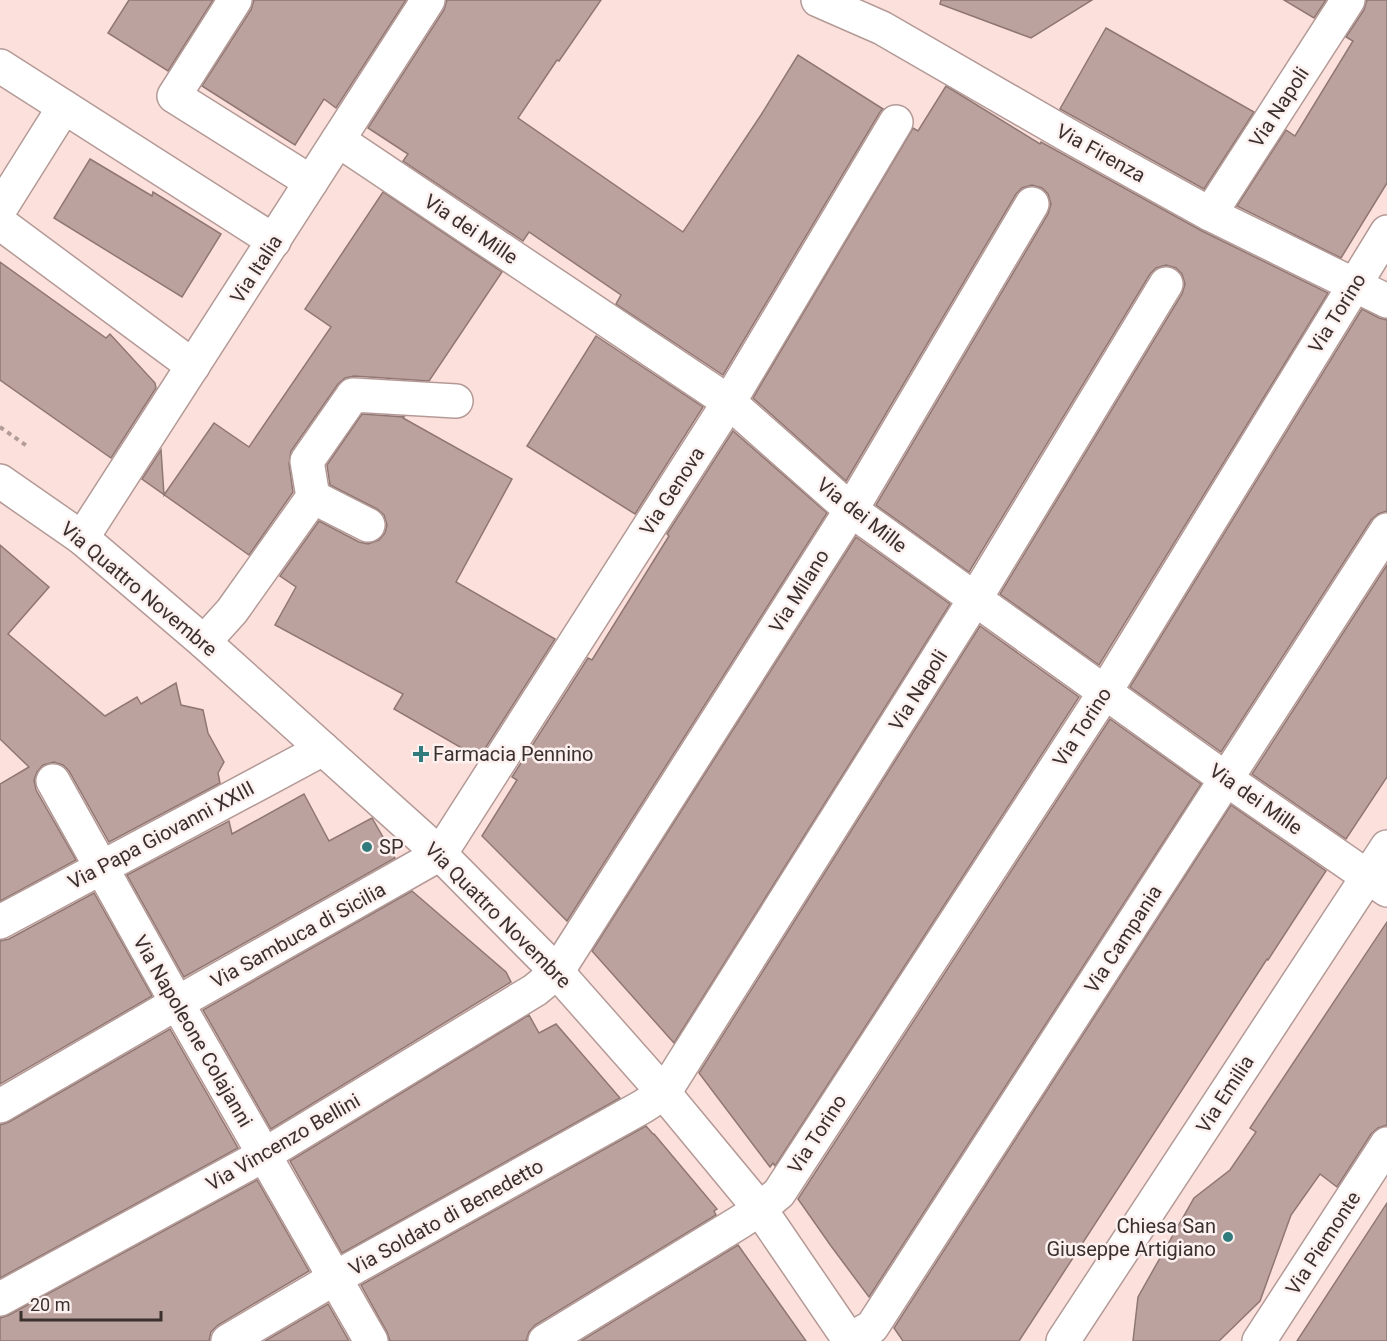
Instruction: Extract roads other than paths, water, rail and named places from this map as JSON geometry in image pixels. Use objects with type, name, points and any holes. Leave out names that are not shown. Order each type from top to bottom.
[{"type":"street","points":[[235,0],[174,96],[311,182]]},
{"type":"street","name":"Via Italia","points":[[82,538],[429,0]]},
{"type":"street","name":"Via Firenza","points":[[818,0],[882,28],[1210,214],[1387,301]]},
{"type":"street","name":"Via Napoli","points":[[1210,214],[1348,0]]},
{"type":"street","points":[[0,66],[274,242]]},
{"type":"street","points":[[0,209],[64,107]]},
{"type":"street","name":"Via Genova","points":[[440,854],[729,402],[896,122]]},
{"type":"street","name":"Via dei Mille","points":[[338,140],[729,402],[851,510],[1226,779],[1377,883]]},
{"type":"street","name":"Via Milano","points":[[557,972],[851,510],[1032,204]]},
{"type":"street","points":[[0,223],[193,366]]},
{"type":"street","name":"Via Torino","points":[[545,1341],[760,1209],[779,1192],[1105,692],[1387,232]]},
{"type":"street","name":"Via Napoli","points":[[664,1093],[975,599],[1166,284]]},
{"type":"street","points":[[204,642],[232,611],[313,497],[307,461],[353,395],[456,401]]},
{"type":"street","name":"Via Quattro Novembre","points":[[0,481],[82,538],[204,642],[440,854],[557,972],[664,1093],[760,1209],[849,1340]]},
{"type":"street","points":[[313,497],[368,525]]},
{"type":"street","name":"Via Campania","points":[[849,1340],[872,1327],[1387,530]]},
{"type":"street","name":"Via Papa Giovanni XXIII","points":[[0,922],[323,749]]},
{"type":"street","name":"Via Napoleone Colajanni","points":[[53,781],[371,1341]]},
{"type":"street","name":"Via Emilia","points":[[1063,1341],[1377,883],[1387,847]]},
{"type":"street","name":"Via Sambuca di Sicilia","points":[[0,1106],[440,854]]},
{"type":"street","name":"Via Vincenzo Bellini","points":[[0,1299],[264,1155],[535,990],[557,972]]},
{"type":"street","name":"Via Soldato di Benedetto","points":[[228,1341],[664,1093]]},
{"type":"street","name":"Via Piemonte","points":[[1259,1341],[1387,1144]]},
{"type":"place","name":"Farmacia Pennino","points":[[421,754]]},
{"type":"place","name":"SP","points":[[367,847]]},
{"type":"place","name":"Chiesa San Giuseppe Artigiano","points":[[1228,1237]]}]
